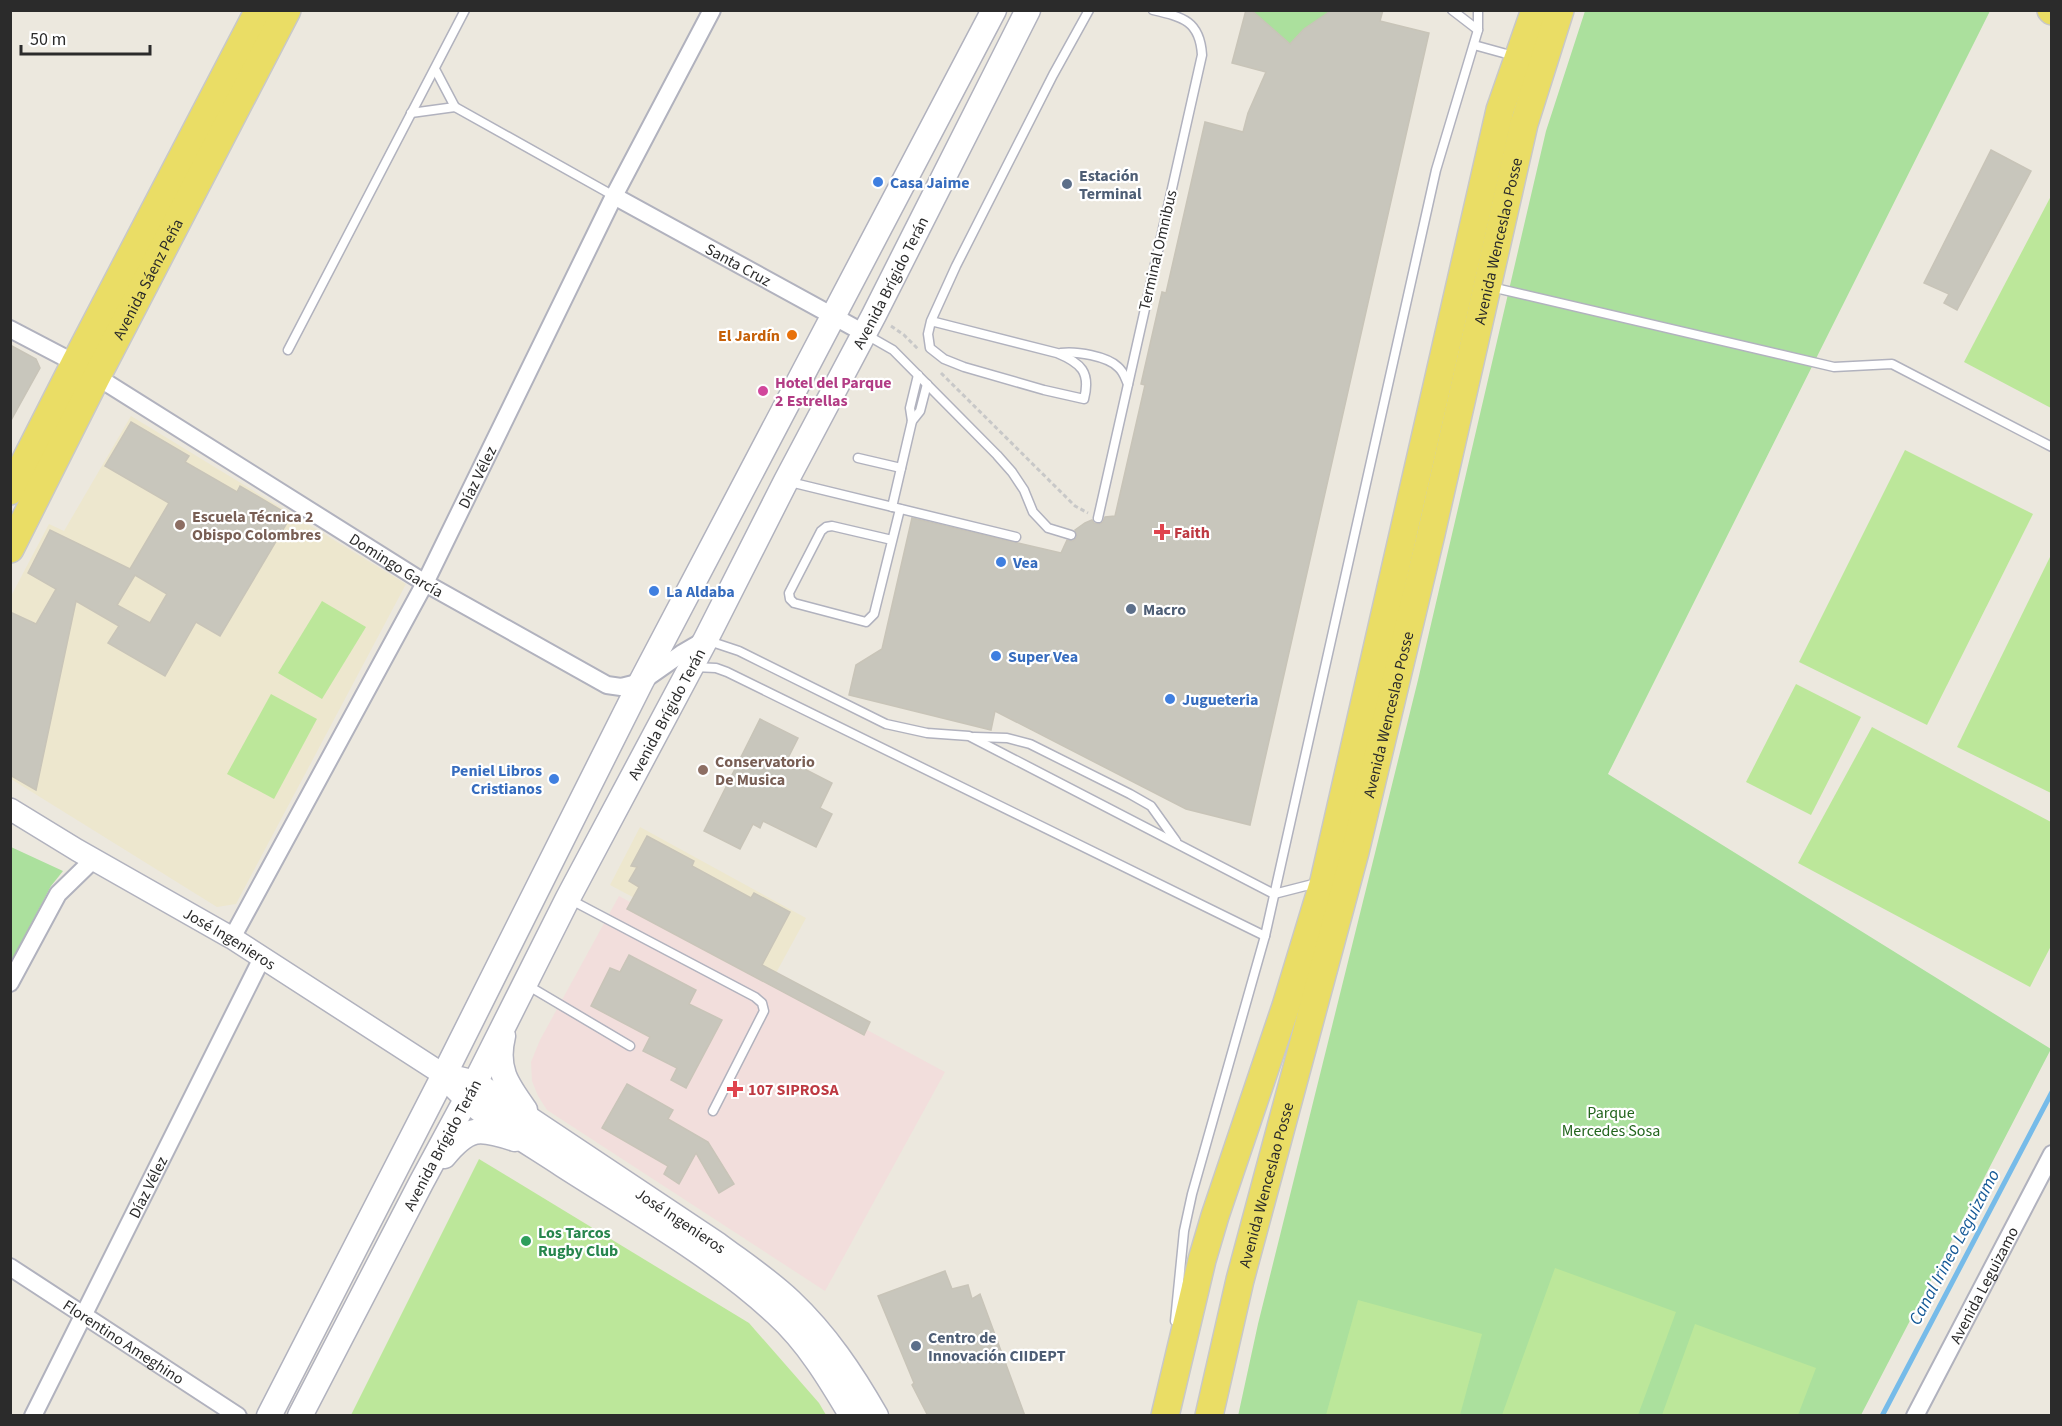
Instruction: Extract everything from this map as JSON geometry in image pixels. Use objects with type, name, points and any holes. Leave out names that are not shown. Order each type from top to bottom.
[{"type":"main road","name":"Avenida Brígido Terán","points":[[300,1416],[471,1091],[568,898],[706,639],[1028,10]]},
{"type":"main road","points":[[1167,1408],[1202,1260],[1215,1216],[1286,1006],[1324,881],[1500,110],[1535,10]]},
{"type":"main road","name":"Avenida Wenceslao Posse","points":[[1209,1416],[1240,1280],[1355,852],[1524,124],[1560,10]]},
{"type":"main road","name":"Avenida Brígido Terán","points":[[269,1416],[444,1075],[641,682],[993,11]]},
{"type":"main road","name":"Avenida Sáenz Peña","points":[[10,549],[86,370],[263,17]]},
{"type":"main road","name":"Avenida Sáenz Peña","points":[[10,491],[86,370]]},
{"type":"main road","points":[[508,1016],[501,1045],[500,1061],[503,1077],[534,1122]]},
{"type":"main road","name":"José Ingenieros","points":[[444,1075],[534,1122],[718,1245],[782,1294],[823,1336],[846,1367],[876,1416]]},
{"type":"main road","name":"José Ingenieros","points":[[471,1091],[534,1146],[712,1262],[777,1314],[809,1348],[829,1376],[852,1416]]},
{"type":"main road","points":[[421,1183],[458,1139],[473,1132],[491,1131],[534,1146]]},
{"type":"street","name":"Díaz Vélez","points":[[232,938],[425,583],[614,196],[712,10]]},
{"type":"street","name":"Santa Cruz","points":[[614,196],[864,333]]},
{"type":"street","name":"Domingo García","points":[[10,329],[86,370],[425,583],[607,685],[621,687],[641,682],[706,639]]},
{"type":"street","name":"José Ingenieros","points":[[10,809],[232,938],[444,1075]]},
{"type":"street","points":[[10,983],[58,894],[94,859]]},
{"type":"street","name":"Díaz Vélez","points":[[33,1416],[262,958]]},
{"type":"street","name":"Avenida Leguizamo","points":[[1915,1416],[2052,1154]]},
{"type":"street","name":"Florentino Ameghino","points":[[10,1268],[238,1416]]},
{"type":"lane","points":[[288,350],[465,10]]},
{"type":"lane","points":[[931,321],[1073,359],[1085,373],[1087,387],[1084,399],[1032,387],[944,359],[930,348],[928,334],[931,321],[975,227],[1089,10]]},
{"type":"lane","name":"Terminal Omnibus","points":[[1098,518],[1202,55],[1201,41],[1194,26],[1177,16],[1153,10]]},
{"type":"lane","points":[[1452,10],[1478,30]]},
{"type":"lane","points":[[1174,1330],[1184,1231],[1192,1194],[1265,936],[1436,170],[1478,30],[1478,10]]},
{"type":"lane","points":[[1474,45],[1518,57]]},
{"type":"lane","points":[[435,69],[455,107],[614,196]]},
{"type":"lane","points":[[411,113],[455,107]]},
{"type":"lane","points":[[1488,286],[1834,367],[1892,364],[2052,447]]},
{"type":"lane","points":[[864,333],[893,350],[1012,472],[1024,490],[1033,512],[1048,528],[1071,534]]},
{"type":"lane","points":[[1057,353],[1078,352],[1110,361],[1117,365],[1124,374],[1128,385]]},
{"type":"lane","points":[[892,540],[832,526],[826,527],[821,531],[789,594],[790,599],[794,603],[866,622],[874,614],[892,540],[901,468],[912,421],[910,408],[918,375]]},
{"type":"lane","points":[[912,421],[920,411],[927,384]]},
{"type":"lane","points":[[858,458],[901,468]]},
{"type":"lane","points":[[786,481],[1016,537]]},
{"type":"lane","points":[[706,639],[739,651],[886,724],[927,733],[1007,738],[1030,744],[1151,806],[1178,844]]},
{"type":"lane","points":[[690,667],[705,667],[728,672],[1265,936]]},
{"type":"lane","points":[[969,736],[1274,894],[1324,881]]},
{"type":"lane","points":[[568,898],[755,997],[762,1004],[764,1011],[713,1111]]},
{"type":"lane","points":[[524,983],[630,1046]]},
{"type":"lane","points":[[1167,1408],[1173,1342]]},
{"type":"path","points":[[891,326],[904,335],[924,356]]},
{"type":"path","points":[[941,373],[1075,506],[1098,518]]},
{"type":"shaded area","points":[[131,416],[406,584],[236,904],[217,907],[11,779],[10,598],[49,524],[64,531]]},
{"type":"shaded area","points":[[640,827],[806,918],[776,973],[610,885]]},
{"type":"shaded area","name":"107 SIPROSA","points":[[619,896],[945,1072],[825,1291],[547,1110],[538,1096],[532,1081],[531,1062],[540,1040]]},
{"type":"green space","points":[[1251,11],[1332,11],[1304,29],[1290,44]]},
{"type":"green space","name":"Parque Mercedes Sosa","points":[[1585,11],[1990,11],[1608,774],[2051,1049],[1861,1415],[1238,1416],[1258,1324],[1418,680],[1546,131]]},
{"type":"green space","points":[[2051,196],[2051,408],[1964,362]]},
{"type":"green space","points":[[1905,450],[2033,514],[1927,725],[1799,662]]},
{"type":"green space","points":[[2051,555],[2051,793],[1957,747]]},
{"type":"green space","points":[[322,601],[366,627],[322,699],[278,673]]},
{"type":"green space","points":[[1796,684],[1861,717],[1811,815],[1746,782]]},
{"type":"green space","points":[[271,694],[317,719],[274,799],[227,774]]},
{"type":"green space","points":[[1872,727],[2051,822],[2051,946],[2030,987],[1798,863]]},
{"type":"green space","points":[[11,847],[63,871],[51,886],[11,962]]},
{"type":"green space","name":"Los Tarcos Rugby Club","points":[[479,1159],[749,1323],[819,1403],[826,1415],[351,1415]]},
{"type":"green space","points":[[1555,1268],[1676,1312],[1638,1415],[1502,1415]]},
{"type":"green space","points":[[1358,1300],[1482,1334],[1460,1415],[1326,1415]]},
{"type":"green space","points":[[1695,1324],[1816,1368],[1798,1415],[1662,1415]]},
{"type":"building","points":[[1246,10],[1251,10],[1290,44],[1304,29],[1332,10],[1383,10],[1380,21],[1429,33],[1250,825],[1186,809],[995,711],[991,730],[849,695],[856,665],[882,649],[912,518],[1061,553],[1067,540],[1073,541],[1077,537],[1075,530],[1085,523],[1092,520],[1099,524],[1105,517],[1115,516],[1145,385],[1141,384],[1162,292],[1166,293],[1205,122],[1243,132],[1248,113],[1266,72],[1232,63]]},
{"type":"building","points":[[1991,150],[2031,171],[1957,310],[1944,303],[1949,294],[1924,283]]},
{"type":"building","points":[[10,345],[36,359],[40,368],[10,422]]},
{"type":"building","points":[[131,422],[189,456],[185,462],[237,492],[240,486],[291,516],[220,636],[196,622],[165,676],[108,643],[119,626],[76,601],[36,790],[10,775],[10,612],[36,624],[56,589],[28,573],[50,530],[130,569],[169,503],[105,466]],"holes":[[[135,575],[167,594],[150,623],[117,605]]]},
{"type":"building","points":[[760,719],[798,738],[787,760],[832,783],[820,808],[832,814],[816,847],[763,821],[760,828],[753,824],[740,849],[704,831]]},
{"type":"building","points":[[647,836],[694,861],[692,866],[751,898],[754,893],[790,912],[762,965],[870,1022],[864,1035],[627,909],[639,887],[629,881],[637,867],[631,866]]},
{"type":"building","points":[[629,955],[696,990],[689,1004],[722,1020],[686,1088],[671,1080],[677,1068],[643,1051],[650,1037],[591,1006],[610,968],[620,972]]},
{"type":"building","points":[[627,1084],[673,1110],[668,1119],[708,1142],[734,1184],[719,1193],[696,1153],[679,1184],[664,1174],[668,1166],[602,1128]]},
{"type":"building","points":[[945,1271],[952,1289],[968,1285],[972,1299],[980,1294],[1025,1416],[928,1416],[912,1385],[914,1383],[878,1296]]},
{"type":"waterway","name":"Canal Irineo Leguizamo","points":[[1882,1416],[2052,1092]]},
{"type":"place","name":"Casa Jaime","points":[[878,182]]},
{"type":"place","name":"Estación Terminal","points":[[1067,184]]},
{"type":"place","name":"El Jardín","points":[[792,335]]},
{"type":"place","name":"Hotel del Parque 2 Estrellas","points":[[763,391]]},
{"type":"place","name":"Escuela Técnica 2 Obispo Colombres","points":[[180,525]]},
{"type":"place","name":"Faith","points":[[1162,532]]},
{"type":"place","name":"Vea","points":[[1001,562]]},
{"type":"place","name":"La Aldaba","points":[[654,591]]},
{"type":"place","name":"Macro","points":[[1131,609]]},
{"type":"place","name":"Super Vea","points":[[996,656]]},
{"type":"place","name":"Jugueteria","points":[[1170,699]]},
{"type":"place","name":"Conservatorio De Musica","points":[[703,770]]},
{"type":"place","name":"Peniel Libros Cristianos","points":[[554,779]]},
{"type":"place","name":"107 SIPROSA","points":[[735,1089]]},
{"type":"place","name":"Los Tarcos Rugby Club","points":[[526,1241]]},
{"type":"place","name":"Centro de Innovación CIIDEPT","points":[[916,1346]]}]
